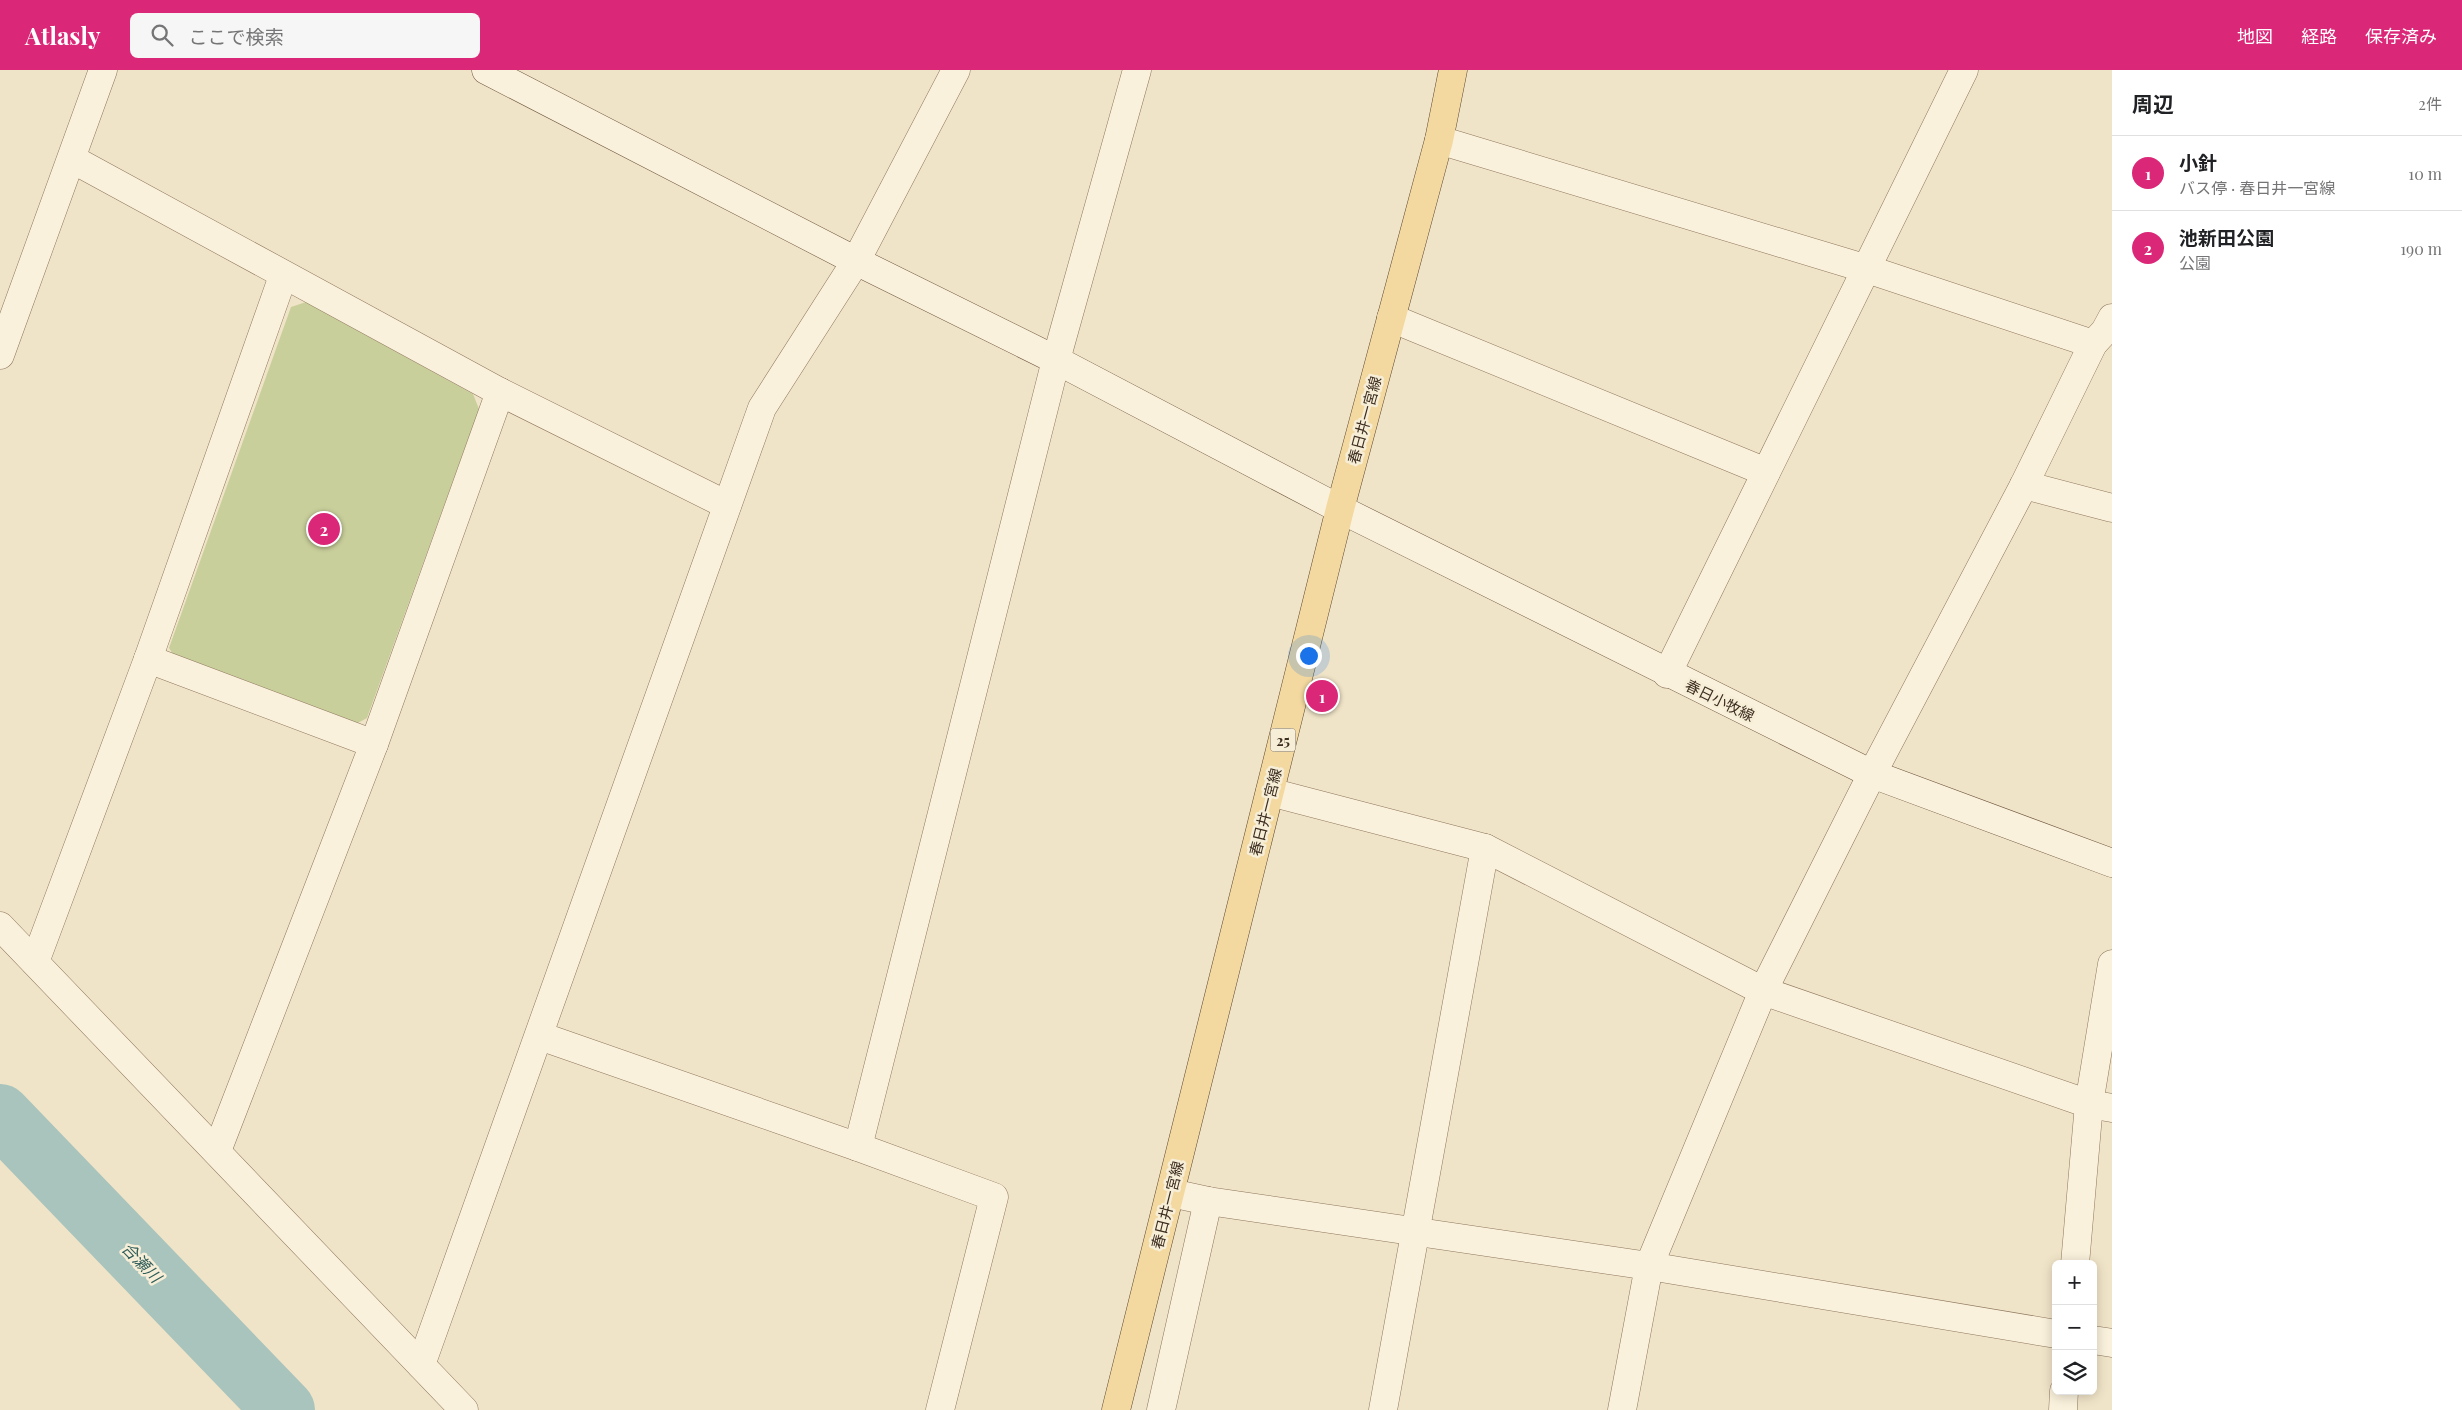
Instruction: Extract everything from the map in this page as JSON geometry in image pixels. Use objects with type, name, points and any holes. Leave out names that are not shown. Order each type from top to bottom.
[{"type":"main road","name":"春日井一宮線","points":[[1116,1410],[1340,509],[1439,140],[1453,70]]},
{"type":"street","points":[[0,355],[103,70]]},
{"type":"street","points":[[421,1365],[540,1036],[762,408],[856,261],[956,70]]},
{"type":"street","points":[[858,1147],[1056,360],[1137,70]]},
{"type":"street","points":[[1667,674],[1964,70]]},
{"type":"street","name":"春日小牧線","points":[[498,72],[856,261],[1056,360],[1340,509],[1667,674],[1872,774],[2112,863]]},
{"type":"street","points":[[1439,140],[1867,269],[2106,331],[1872,774],[1763,991],[1649,1266],[1622,1410]]},
{"type":"street","points":[[72,159],[283,276],[500,392],[727,506]]},
{"type":"street","points":[[35,962],[148,659],[283,276]]},
{"type":"street","points":[[1391,318],[1766,472]]},
{"type":"street","points":[[217,1151],[374,744],[500,392]]},
{"type":"street","points":[[2024,484],[2112,508]]},
{"type":"street","points":[[148,659],[374,744]]},
{"type":"street","points":[[1270,792],[1485,848],[1763,991],[2100,1106]]},
{"type":"street","points":[[1383,1410],[1417,1232],[1485,848]]},
{"type":"street","points":[[0,926],[464,1410]]},
{"type":"street","points":[[2076,1260],[2100,1106],[2112,964]]},
{"type":"street","points":[[540,1036],[858,1147],[994,1197],[940,1410]]},
{"type":"street","points":[[1171,1193],[1208,1201],[1649,1266],[2052,1333]]},
{"type":"street","points":[[1161,1410],[1208,1201]]},
{"type":"street","points":[[2097,1340],[2112,1342]]},
{"type":"street","points":[[2063,1410],[2064,1395]]},
{"type":"green space","points":[[306,302],[473,394],[479,409],[367,718],[354,725],[178,662],[169,648],[291,307]]},
{"type":"waterway","name":"合瀬川","points":[[0,1115],[284,1410]]},
{"type":"place","name":"池新田公園","points":[[324,529]]},
{"type":"place","name":"小針","points":[[1322,696]]}]
